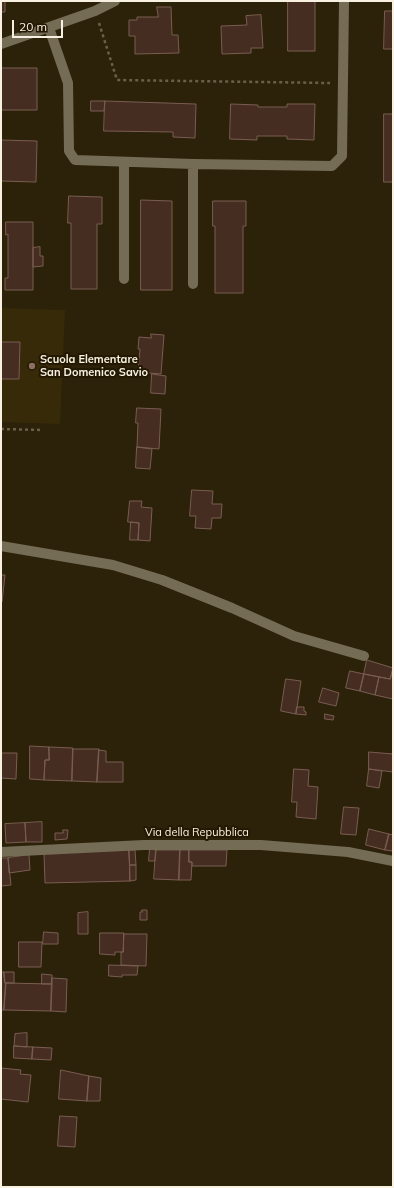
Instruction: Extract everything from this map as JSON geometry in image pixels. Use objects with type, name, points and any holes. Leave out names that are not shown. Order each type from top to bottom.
[{"type":"street","points":[[1,44],[95,11],[115,1]]},
{"type":"street","points":[[49,28],[68,83],[69,151],[74,160],[193,164],[332,166],[342,156],[344,1]]},
{"type":"street","points":[[124,162],[124,279]]},
{"type":"street","points":[[192,284],[193,164]]},
{"type":"street","points":[[1,546],[113,565],[162,580],[232,608],[294,636],[364,656]]},
{"type":"street","name":"Via della Repubblica","points":[[1,852],[144,845],[261,845],[348,852],[393,861]]},
{"type":"path","points":[[95,11],[117,80],[342,83]]},
{"type":"path","points":[[1,429],[43,430]]},
{"type":"shaded area","name":"Scuola Elementare San Domenico Savio","points":[[1,308],[65,310],[60,424],[1,422]]},
{"type":"building","points":[[1,1],[5,1],[5,12],[1,12]]},
{"type":"building","points":[[288,1],[315,1],[315,51],[288,51]]},
{"type":"building","points":[[157,7],[171,7],[172,35],[178,35],[179,53],[135,54],[135,36],[129,36],[129,20],[137,20],[137,17],[158,17]]},
{"type":"building","points":[[385,11],[393,11],[393,49],[384,49]]},
{"type":"building","points":[[261,15],[263,48],[251,48],[251,53],[222,54],[221,26],[247,25],[246,16]]},
{"type":"building","points":[[1,68],[37,68],[37,110],[1,110]]},
{"type":"building","points":[[91,101],[105,101],[104,111],[91,111]]},
{"type":"building","points":[[105,101],[196,104],[195,138],[173,137],[173,132],[104,131]]},
{"type":"building","points":[[231,104],[258,105],[258,107],[287,107],[287,104],[315,104],[314,140],[287,139],[287,136],[257,136],[257,140],[230,139]]},
{"type":"building","points":[[384,114],[393,114],[393,182],[384,182]]},
{"type":"building","points":[[1,140],[37,141],[36,182],[1,181]]},
{"type":"building","points":[[69,196],[102,197],[102,224],[97,224],[97,289],[71,289],[71,223],[68,223]]},
{"type":"building","points":[[141,200],[172,201],[172,290],[141,290]]},
{"type":"building","points":[[213,201],[246,201],[246,226],[243,226],[243,293],[215,293],[215,226],[213,226]]},
{"type":"building","points":[[6,222],[33,222],[33,290],[5,290],[5,278],[8,278],[8,234],[6,235]]},
{"type":"building","points":[[40,247],[40,256],[43,256],[43,266],[33,267],[33,248]]},
{"type":"building","points":[[151,334],[164,335],[161,374],[138,372],[140,349],[138,349],[139,337],[151,338]]},
{"type":"building","points":[[1,342],[20,342],[19,379],[1,379]]},
{"type":"building","points":[[152,374],[166,376],[165,394],[151,393]]},
{"type":"building","points":[[137,408],[161,409],[159,449],[137,447]]},
{"type":"building","points":[[137,447],[152,449],[150,469],[136,468]]},
{"type":"building","points":[[192,490],[213,491],[212,504],[222,504],[221,518],[212,518],[211,529],[195,528],[196,516],[190,516]]},
{"type":"building","points":[[130,501],[142,501],[141,507],[152,508],[150,541],[138,540],[139,523],[128,522]]},
{"type":"building","points":[[131,522],[139,523],[138,540],[130,540]]},
{"type":"building","points":[[1,575],[5,575],[2,602],[1,602]]},
{"type":"building","points":[[367,660],[393,668],[390,679],[364,674]]},
{"type":"building","points":[[393,668],[393,699],[375,695],[379,677],[390,679]]},
{"type":"building","points":[[350,671],[364,674],[360,691],[346,688]]},
{"type":"building","points":[[364,674],[379,677],[375,695],[360,691]]},
{"type":"building","points":[[286,679],[301,681],[296,714],[281,711]]},
{"type":"building","points":[[323,688],[339,693],[336,706],[319,702]]},
{"type":"building","points":[[297,707],[304,707],[306,715],[296,714]]},
{"type":"building","points":[[325,714],[334,716],[333,720],[325,719]]},
{"type":"building","points":[[30,746],[49,747],[49,760],[45,760],[44,780],[30,779]]},
{"type":"building","points":[[49,747],[73,748],[72,781],[44,780],[45,760],[49,760]]},
{"type":"building","points":[[73,749],[99,749],[97,782],[72,781]]},
{"type":"building","points":[[99,750],[106,751],[106,762],[123,762],[123,782],[97,782]]},
{"type":"building","points":[[369,752],[393,754],[393,772],[369,769]]},
{"type":"building","points":[[1,753],[17,753],[16,779],[1,778]]},
{"type":"building","points":[[294,769],[309,770],[308,786],[318,787],[316,819],[296,817],[297,802],[292,802]]},
{"type":"building","points":[[369,769],[382,771],[379,788],[367,786]]},
{"type":"building","points":[[344,807],[359,808],[356,835],[341,834]]},
{"type":"building","points":[[42,822],[42,842],[26,842],[25,823]]},
{"type":"building","points":[[25,823],[26,842],[6,843],[5,824]]},
{"type":"building","points":[[369,829],[389,834],[385,850],[366,845]]},
{"type":"building","points":[[63,830],[68,830],[67,839],[55,840],[55,833],[63,833]]},
{"type":"building","points":[[389,834],[393,835],[393,851],[385,850]]},
{"type":"building","points":[[150,849],[156,850],[155,861],[149,861]]},
{"type":"building","points":[[129,850],[130,881],[45,883],[44,854]]},
{"type":"building","points":[[129,850],[135,850],[136,865],[130,865]]},
{"type":"building","points":[[156,850],[180,850],[179,880],[154,879]]},
{"type":"building","points":[[180,850],[189,850],[189,862],[192,862],[191,880],[179,880]]},
{"type":"building","points":[[189,850],[227,850],[226,866],[192,866],[192,862],[189,862]]},
{"type":"building","points":[[29,855],[30,870],[9,873],[8,858]]},
{"type":"building","points":[[1,858],[8,858],[11,885],[1,886]]},
{"type":"building","points":[[130,865],[136,865],[136,880],[130,881]]},
{"type":"building","points":[[142,910],[147,910],[147,920],[140,920],[140,912],[142,912]]},
{"type":"building","points":[[88,912],[88,934],[78,934],[78,913]]},
{"type":"building","points":[[44,932],[58,933],[58,944],[43,944]]},
{"type":"building","points":[[100,933],[124,933],[123,952],[115,952],[115,955],[100,954]]},
{"type":"building","points":[[124,934],[147,934],[146,966],[121,965],[121,952],[123,952]]},
{"type":"building","points":[[19,942],[42,942],[41,967],[19,967]]},
{"type":"building","points":[[109,965],[138,966],[137,975],[122,975],[122,977],[109,976]]},
{"type":"building","points":[[1,972],[4,972],[6,983],[4,1010],[1,1010]]},
{"type":"building","points":[[4,972],[14,972],[14,983],[5,983]]},
{"type":"building","points":[[42,974],[52,975],[52,984],[42,984]]},
{"type":"building","points":[[52,978],[67,979],[66,1012],[51,1011]]},
{"type":"building","points":[[6,983],[52,984],[51,1011],[4,1010]]},
{"type":"building","points":[[27,1033],[27,1047],[14,1046],[15,1034]]},
{"type":"building","points":[[14,1046],[33,1047],[32,1059],[14,1058]]},
{"type":"building","points":[[33,1047],[52,1048],[51,1060],[32,1059]]},
{"type":"building","points":[[1,1068],[21,1070],[20,1074],[31,1075],[28,1102],[1,1099]]},
{"type":"building","points":[[61,1070],[89,1076],[87,1101],[59,1099]]},
{"type":"building","points":[[89,1076],[101,1078],[100,1101],[87,1101]]},
{"type":"building","points":[[60,1116],[77,1117],[75,1147],[58,1146]]},
{"type":"place","name":"Scuola Elementare San Domenico Savio","points":[[32,366]]}]
